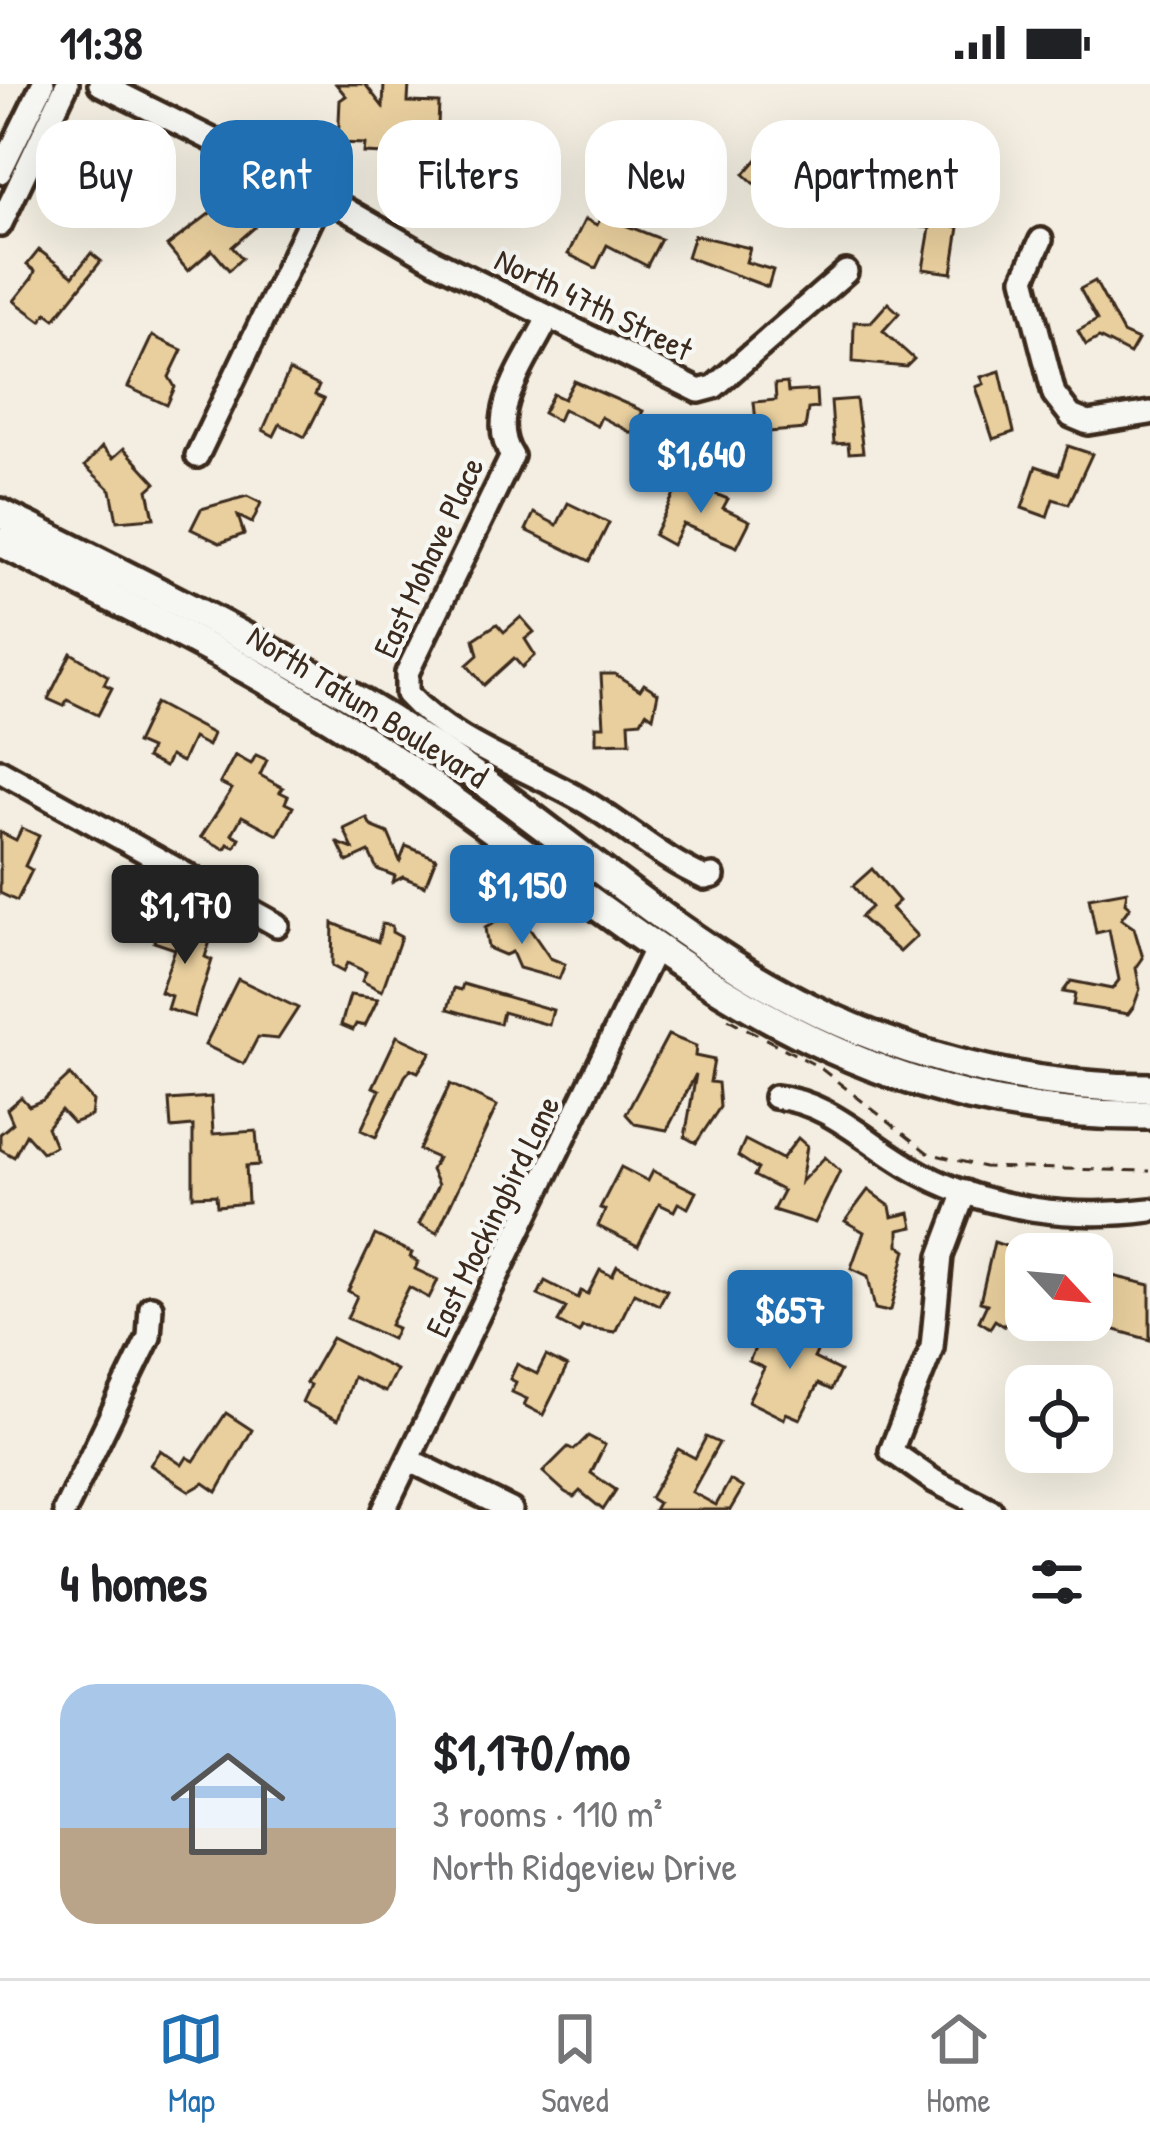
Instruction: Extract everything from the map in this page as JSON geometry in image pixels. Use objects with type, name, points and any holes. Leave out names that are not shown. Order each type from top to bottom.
[{"type":"main road","name":"North Tatum Boulevard","points":[[0,513],[209,617],[435,749],[725,958],[831,1018],[1000,1074],[1150,1088]]},
{"type":"main road","name":"North Tatum Boulevard","points":[[0,542],[272,683],[351,731],[656,949],[754,1013],[887,1073],[1019,1106],[1150,1115]]},
{"type":"main road","points":[[435,749],[460,784],[638,917],[656,949]]},
{"type":"street","points":[[0,172],[43,84]]},
{"type":"street","points":[[0,225],[68,84]]},
{"type":"street","name":"North 47th Street","points":[[100,84],[200,134]]},
{"type":"street","name":"North 47th Street","points":[[353,213],[548,318],[691,389],[706,391],[846,272]]},
{"type":"street","points":[[197,456],[306,228]]},
{"type":"street","points":[[1041,240],[1024,278],[1054,394],[1071,416],[1088,423],[1150,413]]},
{"type":"street","name":"East Mohave Place","points":[[548,318],[502,418],[501,438],[512,455],[407,673],[407,694],[527,774],[581,799],[681,868],[705,878],[713,876]]},
{"type":"street","points":[[0,771],[277,925]]},
{"type":"street","name":"East Mockingbird Lane","points":[[384,1510],[656,949]]},
{"type":"street","points":[[775,1097],[823,1108],[923,1175],[964,1192],[1051,1212],[1112,1215],[1150,1210]]},
{"type":"street","points":[[964,1192],[941,1256],[928,1362],[891,1451],[934,1481],[991,1510]]},
{"type":"street","points":[[65,1510],[149,1336],[151,1307]]},
{"type":"street","points":[[409,1460],[511,1510]]},
{"type":"path","points":[[716,1011],[819,1067],[896,1133],[928,1153],[984,1167],[1150,1171]]},
{"type":"building","points":[[336,84],[365,84],[383,107],[384,84],[409,84],[408,102],[439,103],[438,120],[377,120],[377,154],[364,153],[365,144],[353,144],[353,120],[339,120],[340,100],[346,96]]},
{"type":"building","points":[[585,219],[585,228],[633,228],[661,239],[647,266],[607,245],[596,268],[568,254]]},
{"type":"building","points":[[200,221],[200,228],[254,228],[232,247],[242,258],[229,270],[212,250],[188,271],[167,246]]},
{"type":"building","points":[[930,228],[959,228],[952,273],[923,269]]},
{"type":"building","points":[[694,235],[750,248],[746,262],[773,270],[768,287],[687,257]]},
{"type":"building","points":[[39,250],[73,276],[91,253],[101,261],[55,319],[47,313],[41,321],[14,301],[32,278],[35,271],[27,265]]},
{"type":"building","points":[[1095,281],[1123,333],[1138,340],[1130,354],[1099,338],[1086,345],[1078,331],[1097,320],[1080,289]]},
{"type":"building","points":[[888,303],[899,313],[883,331],[914,359],[906,367],[853,362],[854,322],[871,322]]},
{"type":"building","points":[[152,336],[182,350],[169,377],[175,387],[167,405],[128,387]]},
{"type":"building","points":[[289,371],[319,386],[315,395],[324,399],[305,437],[280,424],[274,436],[263,430]]},
{"type":"building","points":[[1000,371],[1014,432],[993,439],[976,387],[984,384],[981,377]]},
{"type":"building","points":[[574,381],[643,411],[632,433],[601,417],[597,426],[563,409],[558,421],[543,413],[553,394],[564,399]]},
{"type":"building","points":[[787,383],[788,392],[816,390],[817,408],[808,409],[805,429],[757,433],[754,402],[776,400],[775,384]]},
{"type":"building","points":[[856,399],[863,452],[849,453],[848,443],[834,444],[831,401]]},
{"type":"building","points":[[1068,446],[1092,454],[1069,504],[1053,499],[1047,517],[1022,508],[1036,466],[1059,474]]},
{"type":"building","points":[[102,447],[113,458],[124,448],[156,483],[148,490],[154,518],[117,521],[111,490],[85,466]]},
{"type":"building","points":[[681,480],[728,499],[723,508],[750,521],[737,547],[683,524],[672,545],[654,535]]},
{"type":"building","points":[[247,496],[261,503],[252,523],[238,516],[244,534],[220,543],[191,529],[201,509]]},
{"type":"building","points":[[568,503],[609,523],[590,561],[526,530],[534,513],[557,525]]},
{"type":"building","points":[[521,617],[534,632],[525,639],[535,655],[522,667],[514,658],[484,685],[467,665],[478,655],[474,639],[497,624],[504,632]]},
{"type":"building","points":[[71,653],[108,676],[104,684],[112,688],[98,715],[67,700],[64,706],[48,699]]},
{"type":"building","points":[[601,674],[615,674],[640,690],[644,684],[658,693],[653,717],[646,712],[641,721],[629,722],[630,742],[596,743],[596,726],[604,726]]},
{"type":"building","points":[[155,703],[213,734],[208,746],[193,738],[182,762],[170,756],[165,767],[146,758],[150,749],[136,743]]},
{"type":"building","points":[[235,755],[251,764],[256,755],[267,760],[260,775],[283,788],[280,792],[288,796],[285,803],[293,807],[278,835],[242,816],[232,834],[240,838],[235,847],[228,844],[225,849],[201,837],[232,789],[220,783]]},
{"type":"building","points":[[367,818],[371,826],[388,833],[400,861],[406,846],[436,858],[425,886],[403,877],[393,882],[395,876],[377,869],[369,852],[347,862],[338,843],[353,849],[344,829]]},
{"type":"building","points":[[22,828],[39,836],[25,866],[32,870],[17,901],[0,893],[0,832],[16,840]]},
{"type":"building","points":[[872,869],[899,901],[891,908],[917,936],[900,952],[860,917],[871,907],[853,886]]},
{"type":"building","points":[[1127,891],[1125,903],[1130,907],[1121,919],[1134,928],[1143,958],[1136,968],[1140,989],[1134,1006],[1128,1014],[1073,1005],[1075,994],[1063,992],[1071,981],[1112,989],[1119,980],[1109,930],[1096,933],[1089,898]]},
{"type":"building","points":[[506,916],[527,925],[550,958],[565,964],[559,979],[519,968],[512,952],[505,955],[488,948],[485,928]]},
{"type":"building","points":[[333,923],[378,942],[382,924],[392,926],[392,932],[401,937],[382,991],[362,981],[366,972],[347,963],[343,972],[332,966]]},
{"type":"building","points":[[159,924],[212,935],[205,957],[212,960],[194,1017],[167,1009],[171,996],[160,992],[175,949],[154,942]]},
{"type":"building","points":[[238,979],[298,1008],[278,1039],[258,1037],[244,1064],[205,1045]]},
{"type":"building","points":[[463,984],[553,1010],[549,1025],[503,1012],[500,1024],[448,1009],[454,988],[461,990]]},
{"type":"building","points":[[350,995],[378,999],[365,1026],[356,1024],[353,1030],[341,1025]]},
{"type":"building","points":[[668,1035],[696,1046],[695,1056],[714,1060],[710,1082],[718,1083],[720,1107],[696,1143],[685,1137],[696,1074],[667,1130],[635,1124],[626,1114]]},
{"type":"building","points":[[397,1036],[431,1052],[418,1072],[411,1069],[405,1076],[376,1137],[361,1130],[380,1090],[373,1087]]},
{"type":"building","points":[[70,1075],[93,1101],[91,1116],[73,1123],[61,1110],[47,1127],[55,1146],[42,1152],[26,1134],[14,1157],[0,1149],[0,1134],[13,1123],[7,1109],[21,1097],[29,1106],[43,1100]]},
{"type":"building","points":[[450,1084],[497,1106],[437,1233],[419,1224],[438,1185],[431,1170],[437,1158],[419,1150]]},
{"type":"building","points":[[211,1097],[213,1134],[256,1131],[259,1165],[246,1166],[248,1203],[217,1206],[216,1195],[193,1196],[193,1126],[171,1128],[169,1100]]},
{"type":"building","points":[[798,1138],[807,1146],[801,1182],[825,1157],[840,1171],[815,1223],[773,1210],[783,1191],[754,1176],[758,1169],[738,1156],[745,1140],[782,1159]]},
{"type":"building","points":[[621,1167],[648,1181],[653,1171],[696,1192],[688,1208],[678,1203],[674,1211],[659,1204],[638,1246],[598,1226],[605,1210],[600,1208]]},
{"type":"building","points":[[868,1190],[890,1206],[892,1217],[910,1213],[913,1227],[899,1230],[899,1245],[906,1250],[891,1310],[875,1309],[868,1276],[851,1268],[864,1232],[845,1221]]},
{"type":"building","points":[[375,1235],[412,1253],[410,1257],[418,1262],[415,1269],[438,1280],[429,1298],[409,1287],[390,1325],[397,1328],[392,1339],[347,1318],[357,1296],[348,1291]]},
{"type":"building","points":[[994,1242],[1005,1246],[1004,1326],[995,1320],[990,1328],[979,1321],[987,1304],[980,1302]]},
{"type":"building","points":[[617,1266],[667,1290],[659,1305],[634,1293],[615,1332],[582,1327],[579,1333],[558,1322],[566,1308],[538,1295],[545,1281],[578,1298],[581,1291],[588,1294],[600,1270],[612,1276]]},
{"type":"building","points":[[1113,1276],[1150,1285],[1150,1340],[1113,1329]]},
{"type":"building","points":[[805,1323],[826,1333],[814,1358],[840,1371],[831,1390],[818,1384],[800,1419],[786,1413],[784,1419],[748,1401],[764,1368],[749,1361],[764,1329],[796,1343]]},
{"type":"building","points":[[332,1338],[396,1370],[385,1392],[353,1377],[338,1420],[302,1402],[310,1385],[306,1383]]},
{"type":"building","points":[[546,1356],[567,1367],[543,1415],[512,1392],[516,1382],[510,1379],[517,1364],[537,1374]]},
{"type":"building","points":[[226,1413],[252,1430],[217,1492],[204,1483],[190,1491],[150,1465],[160,1450],[182,1465],[187,1457],[194,1461]]},
{"type":"building","points":[[588,1436],[605,1445],[591,1473],[616,1490],[603,1510],[580,1491],[574,1497],[565,1492],[543,1472],[568,1447],[574,1450]]},
{"type":"building","points":[[706,1437],[719,1443],[692,1492],[716,1505],[730,1480],[743,1488],[730,1510],[654,1510],[658,1503],[650,1498],[678,1449],[695,1458]]}]
